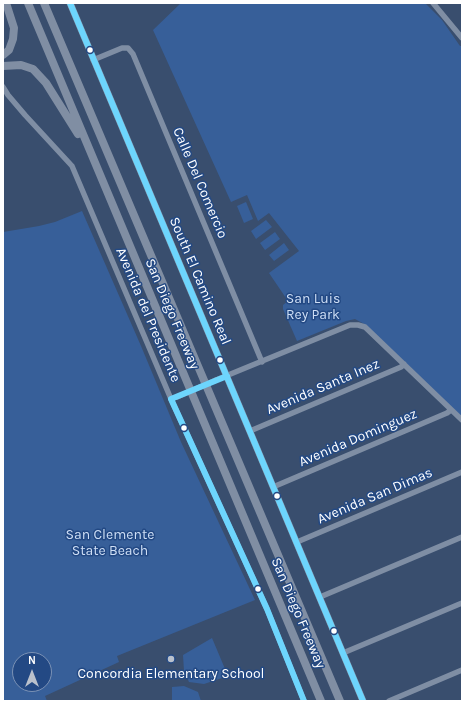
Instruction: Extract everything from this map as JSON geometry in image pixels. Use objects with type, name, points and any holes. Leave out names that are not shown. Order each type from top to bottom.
[{"type":"highway","points":[[3,55],[9,50],[14,39],[14,28],[6,3]]},
{"type":"highway","name":"San Diego Freeway","points":[[28,3],[90,154],[321,701]]},
{"type":"highway","name":"San Diego Freeway","points":[[44,3],[340,701]]},
{"type":"highway","points":[[3,66],[21,65],[33,69],[46,83],[90,154]]},
{"type":"main road","name":"South El Camino Real","points":[[70,3],[363,701]]},
{"type":"street","points":[[435,4],[462,38]]},
{"type":"street","name":"Calle Del Comercio","points":[[93,60],[122,48],[128,48],[133,54],[262,362]]},
{"type":"street","name":"Avenida del Presidente","points":[[3,87],[21,110],[72,166],[171,400],[267,608],[304,701]]},
{"type":"street","points":[[171,400],[350,325],[358,325],[365,327],[462,420]]},
{"type":"street","name":"Avenida Santa Inez","points":[[250,431],[401,367],[404,364]]},
{"type":"street","name":"Avenida Dominguez","points":[[273,487],[451,410]]},
{"type":"street","name":"Avenida San Dimas","points":[[297,542],[462,472]]},
{"type":"street","points":[[320,597],[462,537]]},
{"type":"street","points":[[343,652],[462,603]]},
{"type":"street","points":[[389,701],[462,670]]},
{"type":"green space","name":"San Luis Rey Park","points":[[181,3],[425,3],[442,20],[460,46],[462,46],[462,417],[366,325],[355,319],[346,321],[297,341],[283,309],[283,305],[288,301],[269,273],[299,251],[269,213],[258,221],[247,195],[231,202],[153,30]]},
{"type":"green space","points":[[246,202],[253,219],[244,223],[237,206]]},
{"type":"green space","name":"San Clemente State Beach","points":[[82,211],[181,442],[255,600],[117,656],[119,662],[45,696],[47,701],[3,701],[3,232],[55,222]]},
{"type":"green space","points":[[266,220],[272,227],[256,239],[251,231]]},
{"type":"green space","points":[[275,232],[280,239],[265,250],[260,243]]},
{"type":"green space","points":[[284,243],[289,250],[274,261],[269,255]]},
{"type":"green space","points":[[212,638],[228,676],[204,684],[189,682],[184,671],[183,655]]},
{"type":"green space","points":[[184,686],[198,692],[201,701],[172,701],[172,687]]},
{"type":"transit line","points":[[70,3],[363,701]]},
{"type":"transit line","points":[[171,399],[227,376]]},
{"type":"transit line","points":[[171,399],[267,609],[304,701]]},
{"type":"place","name":"Concordia Elementary School","points":[[171,659]]}]
